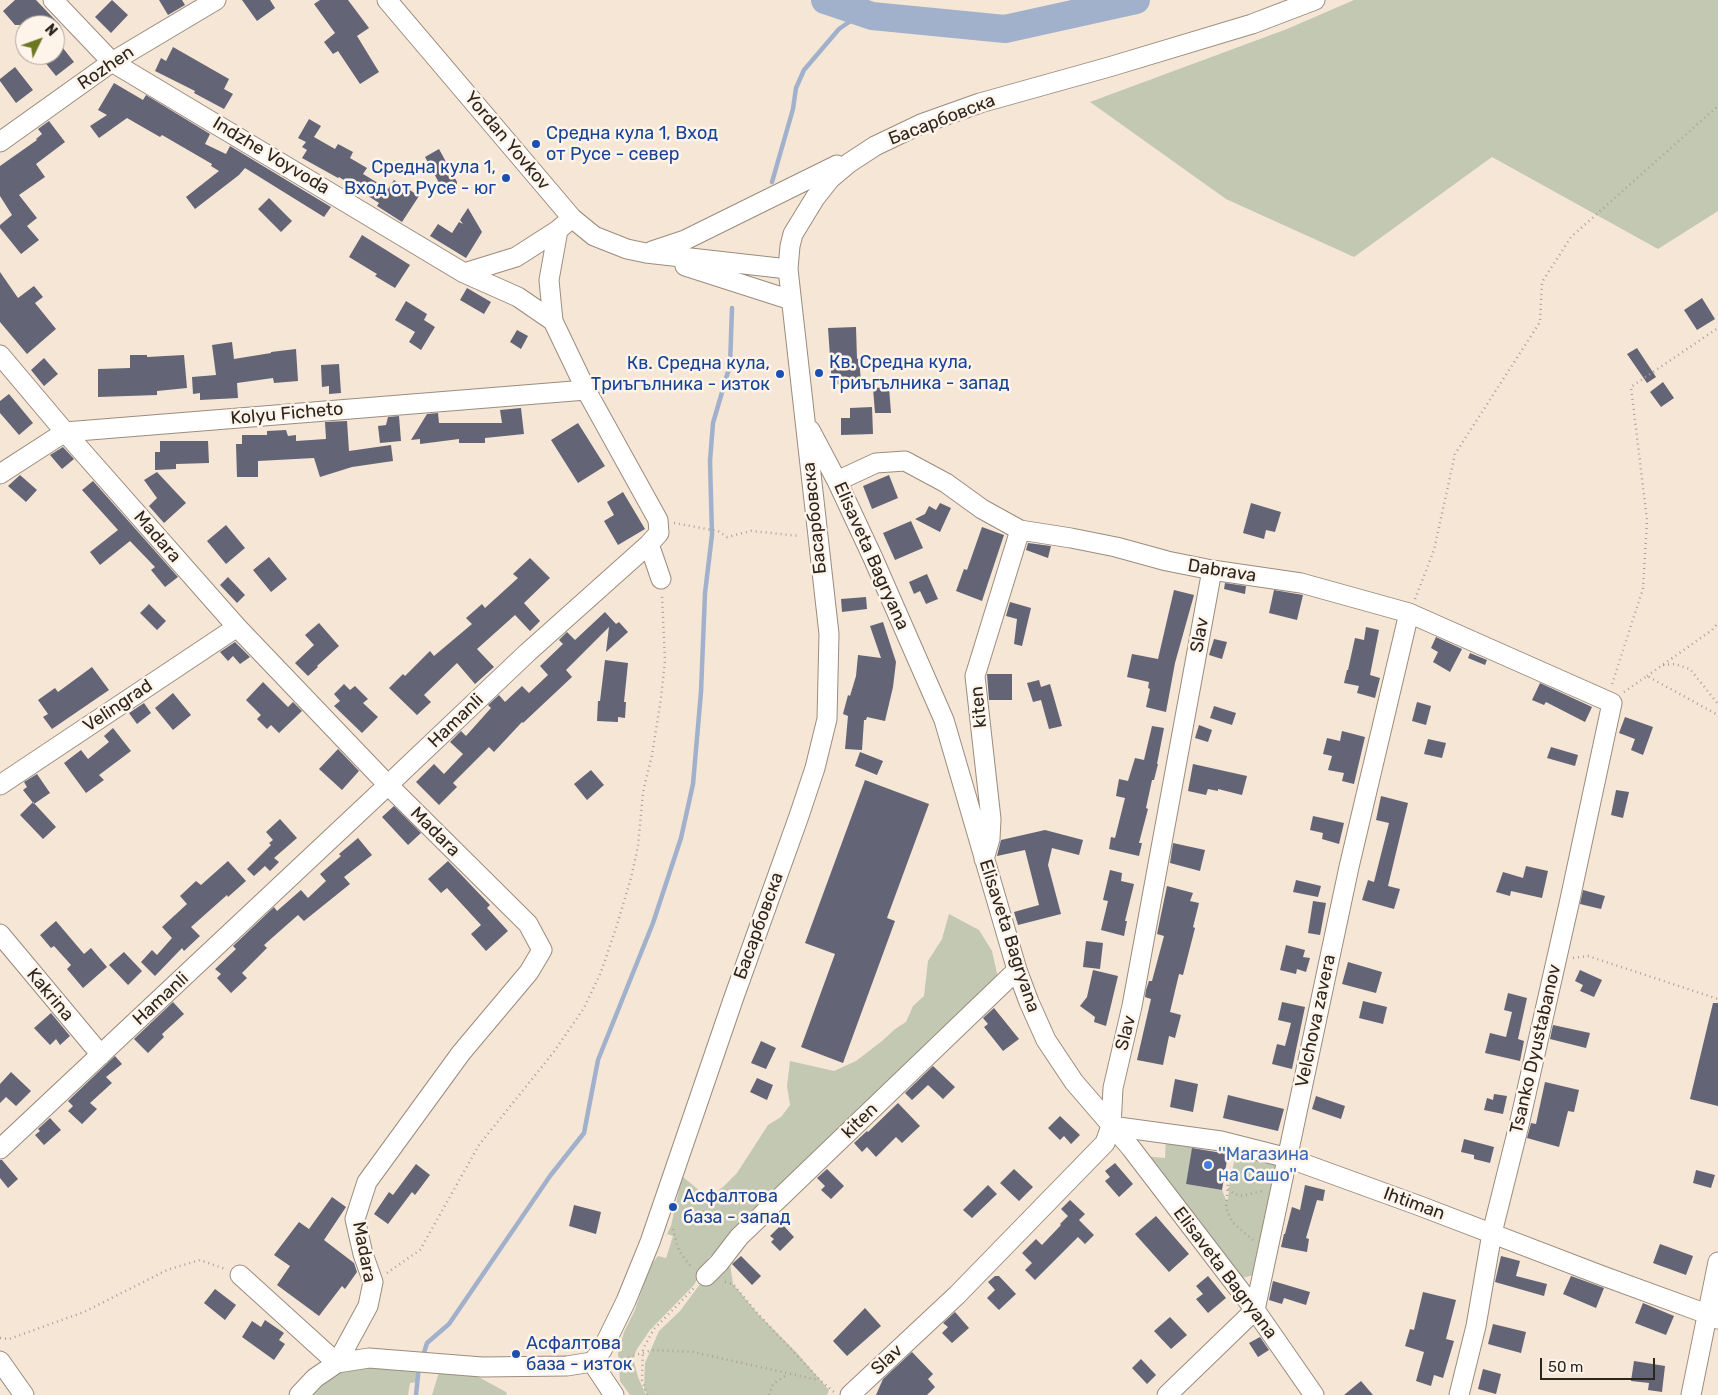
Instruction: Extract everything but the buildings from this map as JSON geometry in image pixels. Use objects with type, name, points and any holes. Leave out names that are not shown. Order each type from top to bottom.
[{"type":"street","name":"Indzhe Voyvoda","points":[[53,0],[112,62],[464,274],[518,297],[553,321]]},
{"type":"street","name":"Rozhen","points":[[0,142],[112,62],[216,0]]},
{"type":"street","name":"Yordan Yovkov","points":[[387,0],[572,218],[594,236],[617,246],[646,253]]},
{"type":"street","name":"Басарбовска","points":[[597,1356],[626,1301],[650,1242],[730,1006],[815,768],[827,719],[829,634],[788,269],[793,234],[815,198],[838,172],[875,146],[921,124],[980,103],[1233,30],[1316,0]]},
{"type":"street","points":[[646,253],[685,240],[875,146]]},
{"type":"street","points":[[464,274],[516,258],[558,230],[572,218]]},
{"type":"street","points":[[558,230],[549,280],[553,321],[586,390],[658,520]]},
{"type":"street","points":[[646,253],[788,269]]},
{"type":"street","points":[[646,253],[791,300]]},
{"type":"street","name":"Madara","points":[[0,356],[237,627],[388,785],[528,924],[542,950],[529,972],[461,1052],[367,1182],[355,1219],[363,1254],[373,1282],[368,1306],[337,1362]]},
{"type":"street","name":"Kolyu Ficheto","points":[[0,474],[65,432],[586,390]]},
{"type":"street","name":"Elisaveta Bagryana","points":[[805,420],[837,481],[873,558],[944,720],[1017,970],[1046,1040],[1074,1082],[1131,1148],[1255,1310],[1314,1395]]},
{"type":"street","name":"Dabrava","points":[[837,481],[876,463],[905,460],[946,483],[982,509],[1020,530],[1116,547],[1167,561],[1212,570],[1302,583],[1409,613],[1609,702]]},
{"type":"street","name":"Hamanli","points":[[0,1149],[527,653],[649,544],[659,533],[658,520]]},
{"type":"street","name":"kiten","points":[[984,860],[992,828],[975,676],[1020,530]]},
{"type":"street","points":[[649,544],[661,579]]},
{"type":"street","name":"Slav","points":[[850,1395],[956,1295],[1105,1143],[1111,1126],[1113,1088],[1132,1006],[1212,570]]},
{"type":"street","name":"Velchova zavera","points":[[1255,1310],[1349,867],[1409,613]]},
{"type":"street","name":"Velingrad","points":[[0,785],[237,627]]},
{"type":"street","name":"Tsanko Dyustabanov","points":[[1459,1395],[1476,1326],[1492,1233],[1517,1134],[1556,960],[1609,702]]},
{"type":"street","name":"Kakrina","points":[[0,934],[101,1055]]},
{"type":"street","name":"kiten","points":[[706,1276],[720,1263],[739,1237],[1017,970]]},
{"type":"street","name":"Ihtiman","points":[[1111,1126],[1222,1141],[1286,1166],[1492,1233],[1713,1317]]},
{"type":"street","points":[[1691,1395],[1713,1317],[1718,1262]]},
{"type":"street","points":[[240,1275],[337,1362]]},
{"type":"street","points":[[1167,1395],[1255,1310]]},
{"type":"street","points":[[299,1395],[315,1378],[337,1362],[369,1358],[482,1367],[566,1366],[597,1356],[614,1395]]},
{"type":"street","points":[[0,1361],[24,1395]]},
{"type":"path","points":[[1409,613],[1434,550],[1454,454],[1540,322],[1542,282],[1571,237],[1718,106]]},
{"type":"path","points":[[1609,702],[1643,589],[1646,520],[1631,387],[1718,328]]},
{"type":"path","points":[[658,520],[718,531],[727,537],[751,531],[817,537]]},
{"type":"path","points":[[373,1282],[420,1250],[479,1145],[553,1053],[584,1008],[601,972],[631,878],[638,846],[643,792],[652,755],[661,698],[665,660],[661,579]]},
{"type":"path","points":[[1609,702],[1712,630],[1718,623]]},
{"type":"path","points":[[1661,665],[1675,664],[1690,669],[1718,704]]},
{"type":"path","points":[[1646,676],[1718,716]]},
{"type":"path","points":[[1556,960],[1588,956],[1718,999]]},
{"type":"path","points":[[1228,1189],[1240,1196],[1263,1192],[1270,1187],[1286,1166]]},
{"type":"path","points":[[1229,1170],[1226,1206],[1230,1219],[1256,1243]]},
{"type":"path","points":[[673,1228],[675,1242],[684,1258],[694,1269],[706,1276],[733,1284],[758,1314],[820,1380],[837,1395]]},
{"type":"path","points":[[0,1338],[9,1339],[84,1312],[167,1270],[200,1260],[240,1275]]},
{"type":"path","points":[[647,1395],[642,1380],[643,1349],[654,1329],[706,1276]]},
{"type":"path","points":[[619,1360],[652,1350],[693,1352],[820,1380]]},
{"type":"path","points":[[769,1395],[773,1384],[788,1374]]},
{"type":"green space","points":[[1354,0],[1718,0],[1718,211],[1658,249],[1492,157],[1354,257],[1226,199],[1090,102],[1287,29]]},
{"type":"green space","points":[[949,914],[979,930],[992,951],[1000,987],[731,1244],[709,1257],[694,1285],[650,1330],[637,1349],[633,1358],[638,1377],[646,1395],[630,1395],[620,1381],[618,1353],[624,1332],[635,1310],[650,1266],[658,1256],[666,1258],[673,1236],[667,1234],[671,1226],[682,1176],[708,1198],[737,1173],[768,1125],[781,1117],[790,1105],[787,1086],[790,1061],[834,1071],[856,1061],[906,1022],[913,1006],[924,996],[928,961],[942,939]]},
{"type":"green space","points":[[1166,1136],[1194,1139],[1186,1184],[1222,1190],[1226,1200],[1228,1199],[1230,1178],[1238,1148],[1280,1158],[1254,1275],[1242,1278],[1143,1156],[1165,1158]]},
{"type":"green space","points":[[728,1250],[733,1284],[758,1314],[796,1352],[829,1390],[827,1395],[647,1395],[644,1388],[645,1363],[659,1331],[680,1311]]},
{"type":"green space","points":[[351,1366],[418,1370],[417,1382],[410,1383],[408,1395],[311,1395],[322,1380]]},
{"type":"green space","points":[[439,1372],[473,1374],[506,1392],[507,1395],[432,1395]]},
{"type":"waterway","points":[[825,0],[872,16],[1005,29],[1136,0]]},
{"type":"waterway","points":[[772,182],[793,109],[796,88],[804,70],[839,29],[862,13]]},
{"type":"waterway","points":[[422,1359],[427,1343],[449,1324],[550,1176],[584,1133],[598,1060],[653,923],[681,838],[693,784],[701,692],[705,593],[712,535],[710,461],[713,423],[730,365],[732,308]]},
{"type":"waterway","points":[[416,1395],[419,1366]]},
{"type":"place","name":"Средна кула 1, Вход от Русе - север","points":[[536,144]]},
{"type":"place","name":"Средна кула 1, Вход от Русе - юг","points":[[506,178]]},
{"type":"place","name":"Кв. Средна кула, Триъгълника - запад","points":[[819,373]]},
{"type":"place","name":"Кв. Средна кула, Триъгълника - изток","points":[[780,374]]},
{"type":"place","name":"''Магазина на Сашо''","points":[[1208,1165]]},
{"type":"place","name":"Асфалтова база - запад","points":[[673,1207]]},
{"type":"place","name":"Асфалтова база - изток","points":[[516,1354]]}]
